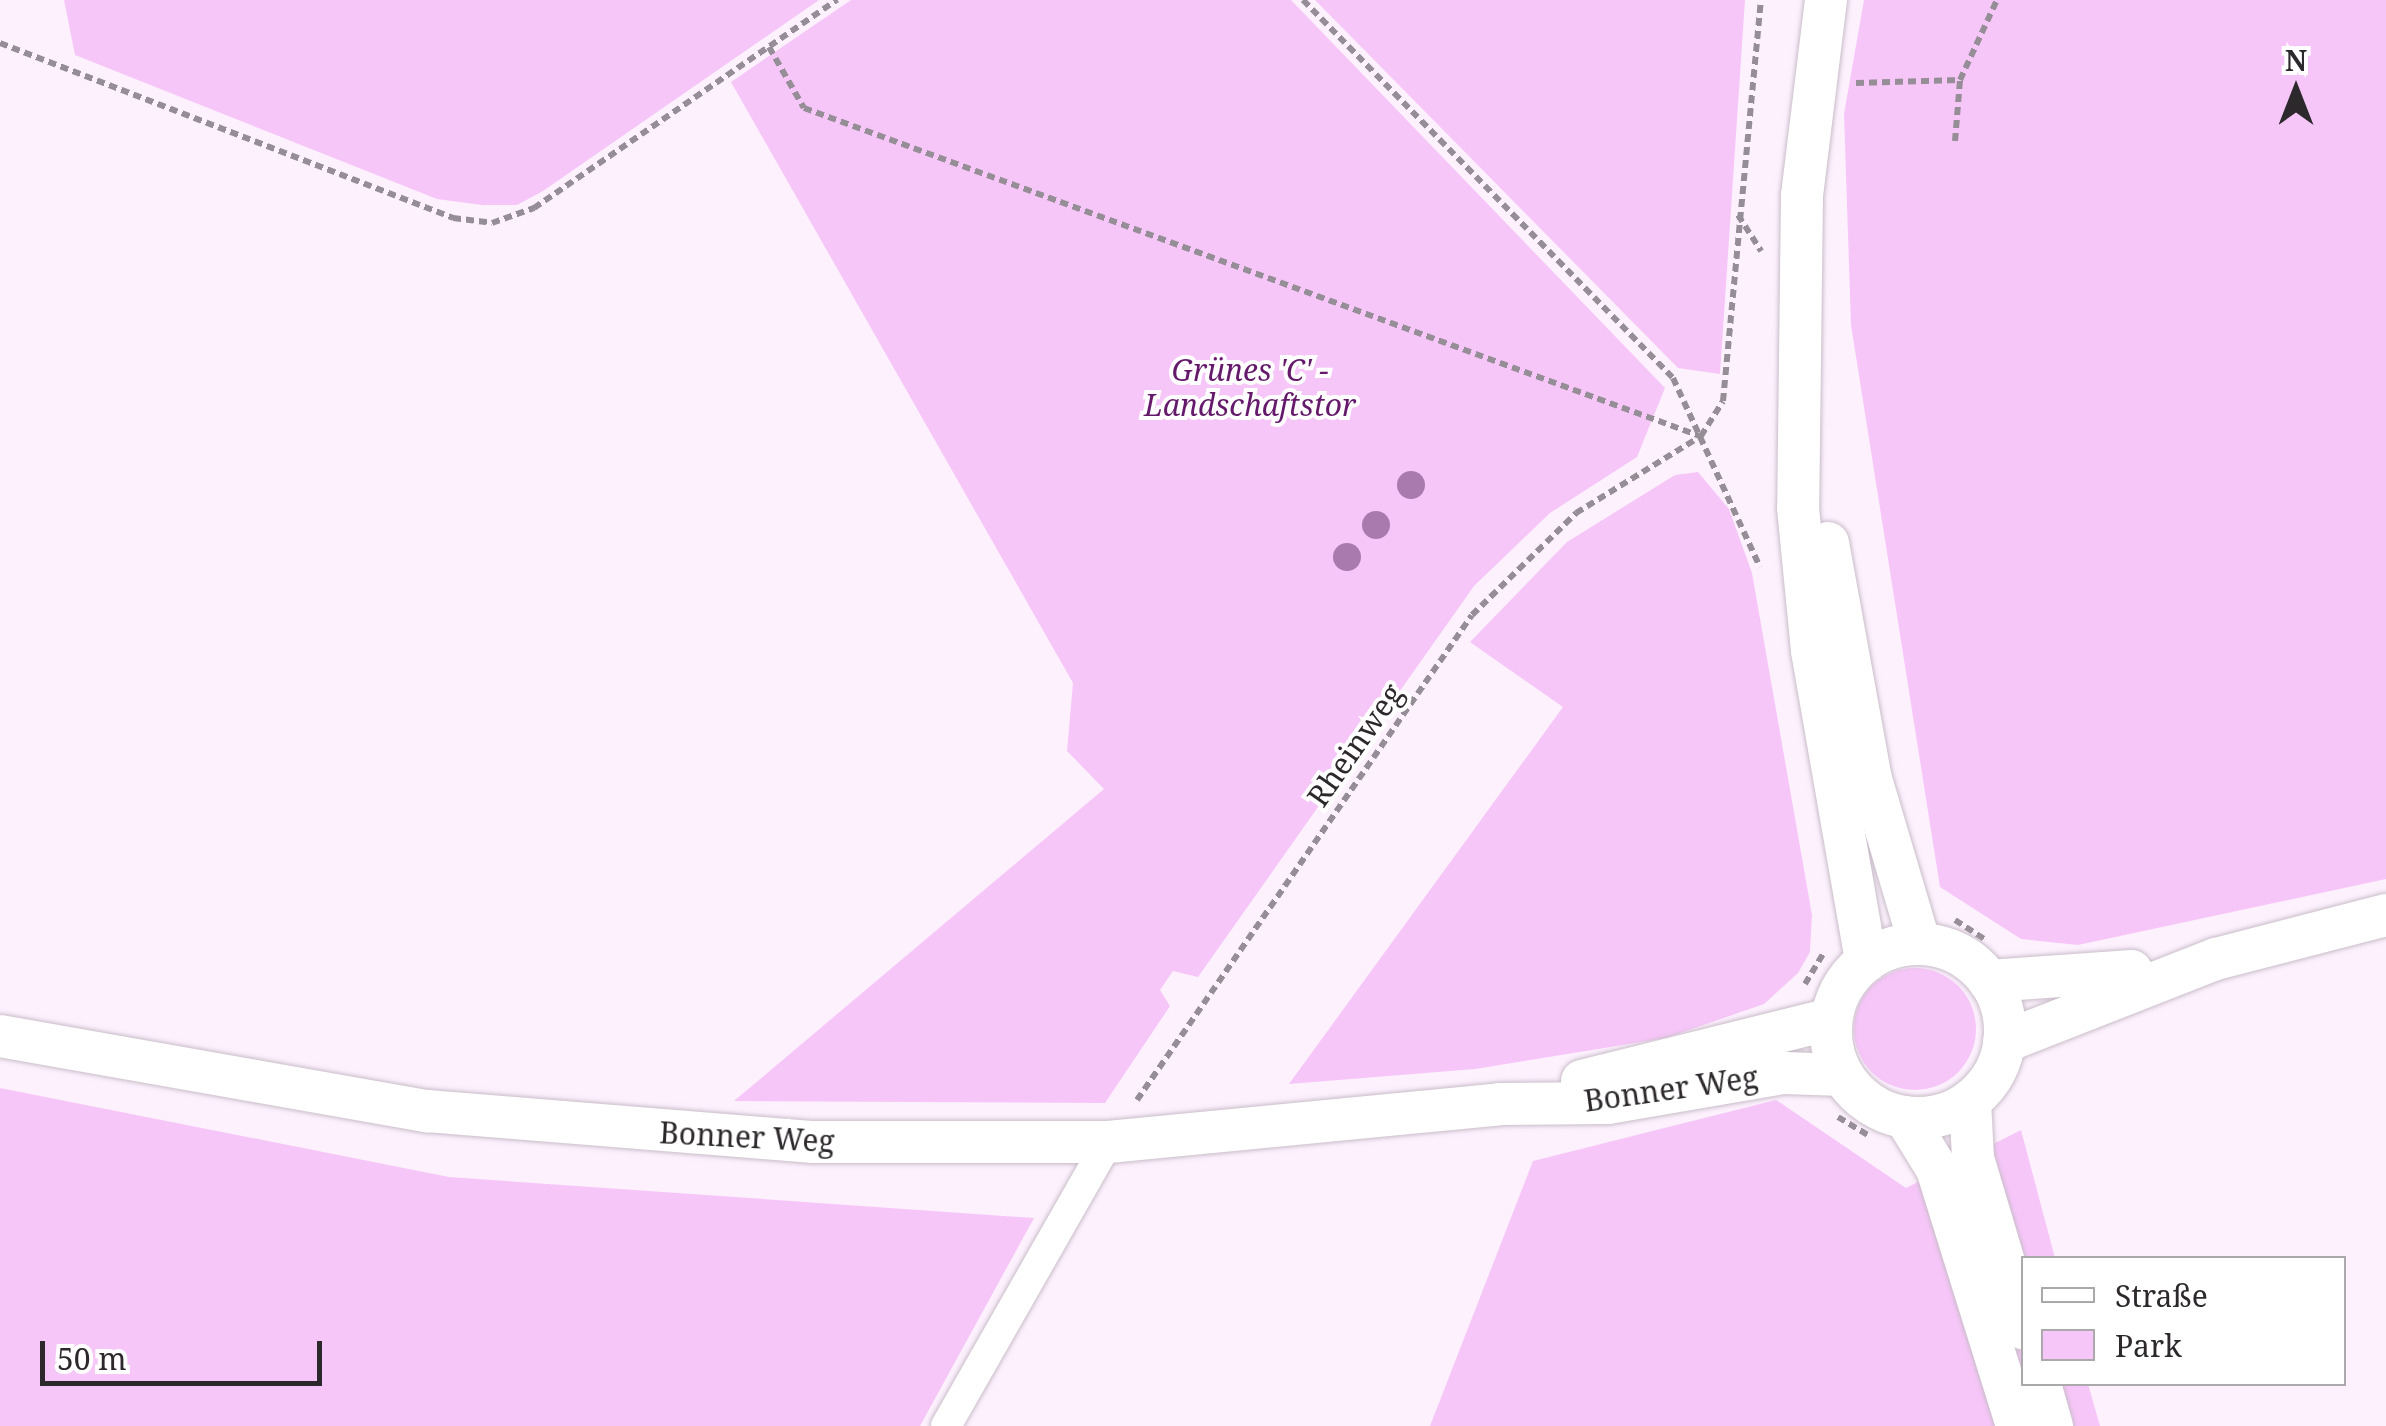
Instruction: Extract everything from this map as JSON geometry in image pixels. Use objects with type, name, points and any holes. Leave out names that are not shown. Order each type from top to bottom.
[{"type":"street","points":[[1826,0],[1815,84],[1798,355],[1812,652],[1866,960]]},
{"type":"street","points":[[1798,355],[1871,779],[1932,928],[1959,956],[2047,983],[2216,959],[2386,915]]},
{"type":"street","points":[[1932,928],[1866,960],[1831,1019],[1842,1075],[1880,1110],[1894,1132],[1937,1169],[2017,1426]]},
{"type":"street","points":[[2004,1042],[2216,959]]},
{"type":"street","points":[[1994,965],[2004,1042],[1970,1101],[1973,1158],[2021,1318]]},
{"type":"street","name":"Bonner Weg","points":[[1500,1104],[1831,1019]]},
{"type":"street","name":"Bonner Weg","points":[[0,1036],[261,1088],[612,1130],[814,1142],[1108,1142],[1500,1104],[1608,1103],[1784,1073],[1842,1075]]},
{"type":"street","points":[[1894,1132],[1970,1101]]},
{"type":"street","points":[[946,1426],[1108,1142]]},
{"type":"street","points":[[2041,1386],[2052,1426]]},
{"type":"path","points":[[0,44],[453,218],[492,223],[534,208],[837,0]]},
{"type":"path","points":[[1303,0],[1673,378],[1702,436]]},
{"type":"path","points":[[1702,436],[1732,374],[1742,136],[1760,0]]},
{"type":"path","points":[[1954,141],[1960,80],[1997,0]]},
{"type":"path","points":[[769,48],[804,108],[1702,436]]},
{"type":"path","points":[[1815,84],[1960,80]]},
{"type":"path","name":"Rheinweg","points":[[1108,1142],[1472,616],[1576,513],[1702,436]]},
{"type":"path","points":[[1932,928],[1994,965]]},
{"type":"path","points":[[1800,990],[1828,932]]},
{"type":"path","points":[[1784,1073],[1790,1094],[1894,1132]]},
{"type":"green space","points":[[64,0],[819,0],[543,191],[517,205],[482,205],[437,199],[75,55]]},
{"type":"green space","name":"Grünes 'C' - Landschaftstor","points":[[851,0],[1291,0],[1665,388],[1637,457],[1550,513],[1474,586],[1198,977],[1173,971],[1160,990],[1170,1006],[1105,1103],[734,1101],[1104,789],[1067,751],[1073,683],[731,82]]},
{"type":"green space","points":[[1315,0],[1745,0],[1720,374],[1678,368]]},
{"type":"green space","points":[[1864,0],[2386,0],[2386,879],[2078,945],[2021,939],[1940,887],[1851,325],[1844,114]]},
{"type":"green space","points":[[1698,472],[1729,509],[1752,573],[1812,915],[1810,952],[1798,973],[1764,1004],[1666,1038],[1475,1069],[1289,1084],[1563,707],[1470,642],[1567,542],[1675,475]]},
{"type":"green space","points":[[1915,968],[1938,973],[1958,986],[1971,1006],[1976,1029],[1971,1052],[1958,1072],[1938,1085],[1915,1090],[1892,1085],[1872,1072],[1859,1052],[1854,1029],[1859,1006],[1872,986],[1892,973]]},
{"type":"green space","points":[[0,1088],[449,1177],[1034,1218],[920,1426],[0,1426]]},
{"type":"green space","points":[[1776,1100],[1906,1188],[2021,1130],[2054,1256],[2021,1256],[2021,1386],[2089,1386],[2100,1426],[1430,1426],[1533,1161]]}]
